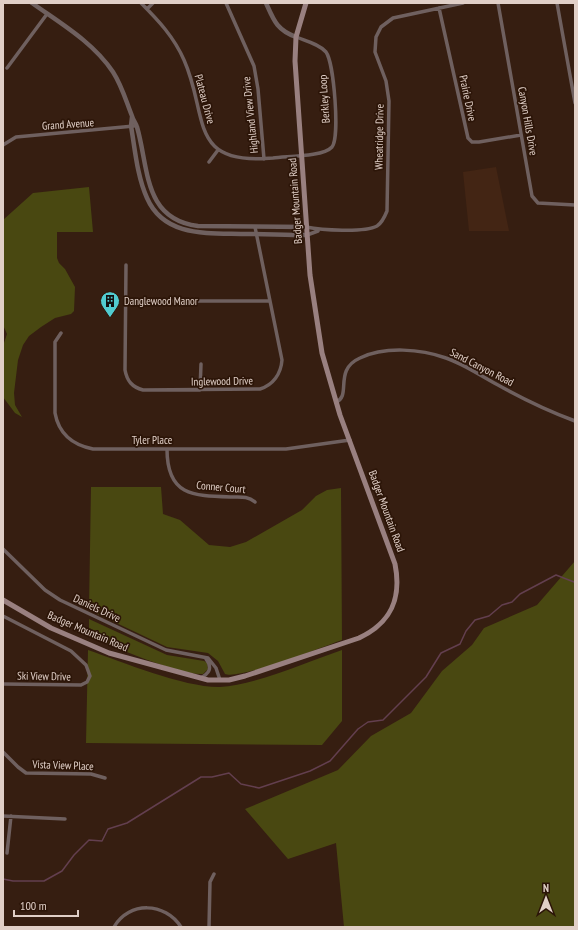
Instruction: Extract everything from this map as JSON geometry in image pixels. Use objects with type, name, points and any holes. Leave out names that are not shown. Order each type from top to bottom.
[{"type":"main road","name":"Badger Mountain Road","points":[[3,600],[46,625],[92,646],[130,660],[199,678],[220,680],[239,678],[262,671],[370,633],[381,624],[394,605],[398,584],[395,564],[336,402],[325,364],[316,319],[306,227],[296,88],[296,37],[306,3]]},
{"type":"street","points":[[32,3],[83,40],[102,58],[118,82],[132,117],[137,125],[151,192],[155,200],[165,212],[176,220],[192,226],[306,227]]},
{"type":"street","name":"Plateau Drive","points":[[141,3],[164,25],[184,60],[193,85],[199,117],[206,135],[218,150]]},
{"type":"street","points":[[147,9],[153,3]]},
{"type":"street","name":"Highland View Drive","points":[[226,3],[254,66],[258,89],[264,159]]},
{"type":"street","points":[[266,3],[280,28],[285,33],[296,37]]},
{"type":"street","name":"Wheatridge Drive","points":[[306,227],[320,230],[365,230],[379,225],[386,215],[389,101],[386,81],[375,52],[375,40],[379,30],[387,22],[397,17],[463,3]]},
{"type":"street","name":"Canyon Hills Drive","points":[[498,3],[533,198],[541,203],[575,205]]},
{"type":"street","points":[[557,3],[575,104]]},
{"type":"street","name":"Prairie Drive","points":[[439,8],[468,138],[472,142],[479,142],[522,135]]},
{"type":"street","points":[[7,68],[47,14]]},
{"type":"street","name":"Berkley Loop","points":[[296,37],[321,48],[327,54],[335,102],[335,135],[333,144],[329,149],[321,152],[302,155]]},
{"type":"street","points":[[132,117],[131,126],[144,191],[152,206],[164,220],[180,228],[198,233],[307,235]]},
{"type":"street","name":"Grand Avenue","points":[[3,145],[16,137],[137,125]]},
{"type":"street","points":[[209,162],[218,150],[244,159],[264,159],[302,155]]},
{"type":"street","name":"Inglewood Drive","points":[[126,265],[125,370],[130,382],[137,389],[255,390],[265,388],[273,381],[280,370],[282,360],[255,227]]},
{"type":"street","name":"Wheatridge Drive","points":[[307,235],[320,230]]},
{"type":"street","points":[[126,301],[269,301]]},
{"type":"street","name":"Tyler Place","points":[[61,332],[55,342],[55,413],[60,428],[67,438],[79,446],[93,449],[286,449],[336,444],[350,440]]},
{"type":"street","name":"Sand Canyon Road","points":[[336,402],[342,397],[343,376],[354,361],[376,353],[404,351],[449,359],[535,404],[575,421]]},
{"type":"street","points":[[200,364],[200,390]]},
{"type":"street","name":"Conner Court","points":[[167,449],[168,466],[170,472],[177,484],[185,490],[198,496],[248,497],[255,502]]},
{"type":"street","name":"Daniels Drive","points":[[3,549],[45,590],[60,600],[166,650],[208,658],[212,661],[216,668],[220,680]]},
{"type":"street","name":"Ski View Drive","points":[[3,616],[71,651],[86,666],[90,676],[87,682],[80,685],[3,684]]},
{"type":"street","points":[[198,656],[208,660],[210,668],[206,675],[199,678]]},
{"type":"street","name":"Vista View Place","points":[[3,752],[26,773],[92,774],[105,778]]},
{"type":"street","points":[[3,816],[65,819]]},
{"type":"street","points":[[7,853],[11,816]]},
{"type":"street","points":[[209,927],[210,882],[214,874]]},
{"type":"street","points":[[114,927],[125,914],[146,907],[167,913],[176,920],[181,927]]},
{"type":"shaded area","points":[[496,167],[509,231],[469,231],[463,172]]},
{"type":"shaded area","points":[[89,187],[93,232],[57,232],[57,258],[75,287],[74,311],[71,314],[55,318],[41,327],[29,336],[23,345],[18,360],[14,393],[15,405],[22,417],[15,413],[3,397],[3,346],[7,334],[3,325],[3,220],[33,193]]},
{"type":"shaded area","points":[[91,487],[161,487],[163,514],[180,520],[209,545],[230,547],[246,542],[302,510],[316,496],[327,490],[341,488],[342,640],[263,668],[234,675],[225,674],[218,661],[208,653],[167,647],[89,610]]},
{"type":"shaded area","points":[[575,561],[575,927],[344,927],[336,843],[288,859],[245,809],[338,770],[371,736],[411,713],[442,671],[472,645],[484,628],[537,605]]},
{"type":"shaded area","points":[[89,619],[167,655],[204,661],[207,663],[208,669],[203,674],[193,673],[146,660],[89,636]]},
{"type":"shaded area","points":[[88,650],[172,679],[206,686],[220,687],[265,678],[342,650],[342,721],[322,745],[86,743]]},
{"type":"waterway","points":[[3,879],[13,881],[44,881],[62,871],[74,855],[89,840],[102,841],[108,829],[127,823],[201,777],[212,777],[229,773],[241,784],[259,788],[310,771],[330,761],[358,729],[368,722],[383,720],[426,677],[441,653],[460,644],[466,631],[475,620],[489,616],[502,605],[512,602],[520,594],[556,575],[574,582],[575,580]]},
{"type":"place","name":"Danglewood Manor","points":[[110,318]]}]
